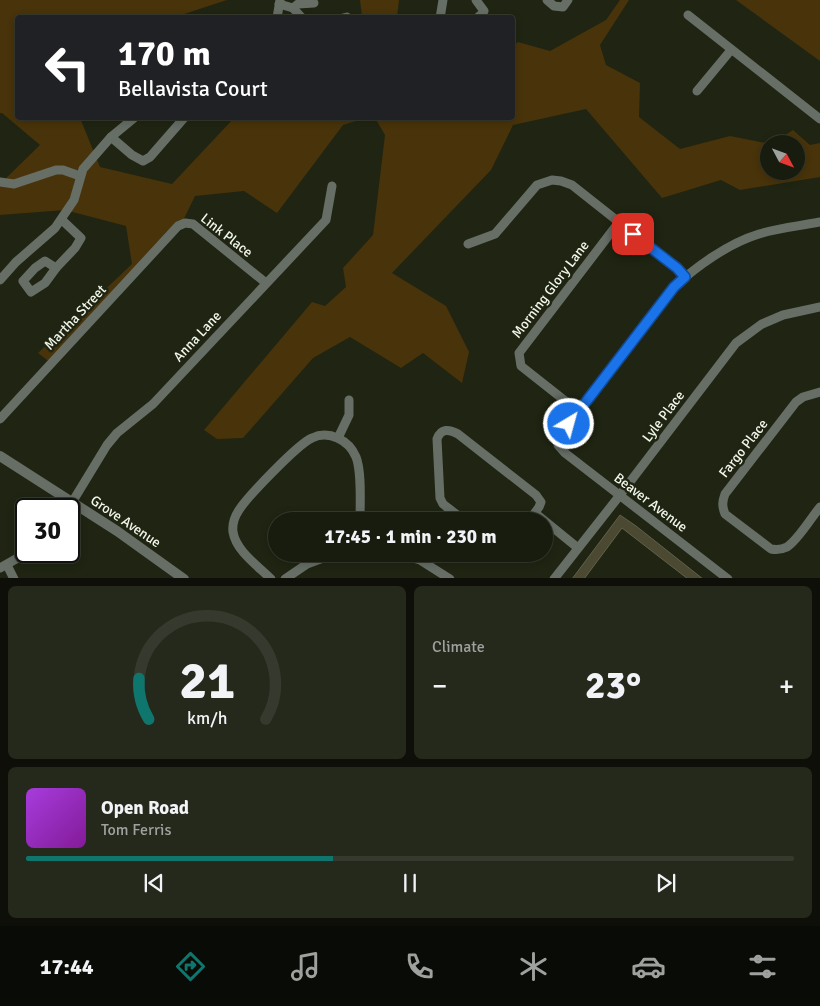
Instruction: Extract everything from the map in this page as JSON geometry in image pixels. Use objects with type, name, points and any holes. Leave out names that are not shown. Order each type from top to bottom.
[{"type":"street","points":[[440,15],[443,0]]},
{"type":"street","points":[[476,0],[484,11],[482,15]]},
{"type":"street","points":[[547,0],[554,6],[562,7],[568,0]]},
{"type":"street","points":[[278,15],[280,2],[293,8],[299,15]]},
{"type":"street","points":[[293,8],[298,4],[314,3]]},
{"type":"street","points":[[688,15],[820,119]]},
{"type":"street","points":[[697,91],[731,50]]},
{"type":"street","points":[[0,280],[16,262],[56,228],[74,200],[83,169],[111,137],[132,120]]},
{"type":"street","points":[[111,137],[132,155],[143,161],[150,157],[182,120]]},
{"type":"street","points":[[0,182],[14,184],[56,170],[63,170],[80,176]]},
{"type":"street","points":[[468,244],[494,234],[537,185],[552,180],[561,181],[572,185],[677,268],[685,277]]},
{"type":"street","name":"Anna Lane","points":[[74,498],[107,445],[117,433],[153,404],[326,220],[332,186]]},
{"type":"street","points":[[56,268],[75,248],[81,238],[62,220]]},
{"type":"street","name":"Link Place","points":[[171,234],[178,226],[185,222],[193,224],[266,283]]},
{"type":"street","name":"Morning Glory Lane","points":[[578,411],[522,366],[519,353],[619,222]]},
{"type":"street","points":[[578,411],[674,287],[685,277],[732,246],[758,234],[820,222]]},
{"type":"street","name":"Martha Street","points":[[0,419],[171,234]]},
{"type":"street","name":"Lyle Place","points":[[554,578],[736,343],[762,324],[782,315],[820,307]]},
{"type":"street","name":"Fargo Place","points":[[820,392],[803,397],[796,402],[724,494],[722,508],[725,514],[771,548],[778,550],[792,543],[820,507]]},
{"type":"street","points":[[338,438],[349,415],[349,400]]},
{"type":"street","name":"Beaver Avenue","points":[[578,411],[559,437],[558,445],[565,453],[728,578]]},
{"type":"street","points":[[453,512],[440,498],[437,439],[439,434],[449,429],[536,495],[541,502],[536,512]]},
{"type":"street","points":[[271,578],[239,546],[233,532],[235,518],[245,502],[300,446],[318,436],[338,438],[350,447],[357,459],[360,512]]},
{"type":"street","name":"Grove Avenue","points":[[0,456],[60,498]]},
{"type":"street","name":"Grove Avenue","points":[[80,511],[184,578]]},
{"type":"street","points":[[553,528],[578,548]]},
{"type":"street","points":[[14,578],[4,567],[15,560]]},
{"type":"street","points":[[285,578],[312,562]]},
{"type":"street","points":[[428,562],[450,578]]},
{"type":"shaded area","points":[[0,0],[227,0],[181,15],[15,15],[15,120],[81,120],[100,167],[172,184],[232,120],[359,120],[343,125],[277,213],[244,191],[195,196],[178,231],[51,363],[38,353],[132,264],[126,226],[65,210],[0,215],[0,184],[40,145],[0,113]]},
{"type":"shaded area","points":[[360,0],[399,0],[397,15],[362,15]]},
{"type":"shaded area","points":[[620,0],[629,0],[600,45],[606,65],[640,83],[639,117],[680,149],[730,136],[760,142],[760,180],[802,180],[740,190],[721,180],[662,198],[586,109],[513,125],[491,170],[392,273],[446,306],[469,352],[462,383],[423,353],[401,368],[350,337],[313,358],[243,438],[217,439],[204,430],[312,302],[325,306],[346,287],[343,268],[373,235],[385,135],[376,120],[515,120],[515,44],[518,42],[550,51],[606,20]]},
{"type":"shaded area","points":[[736,0],[820,0],[820,61]]},
{"type":"shaded area","points":[[793,130],[799,135],[785,135]]},
{"type":"shaded area","points":[[805,141],[810,145],[820,143],[820,177],[805,179]]},
{"type":"building","points":[[620,515],[702,578],[687,578],[622,528],[585,578],[573,578]]},
{"type":"route","points":[[569,424],[674,287],[685,277],[677,268],[633,234]]}]
